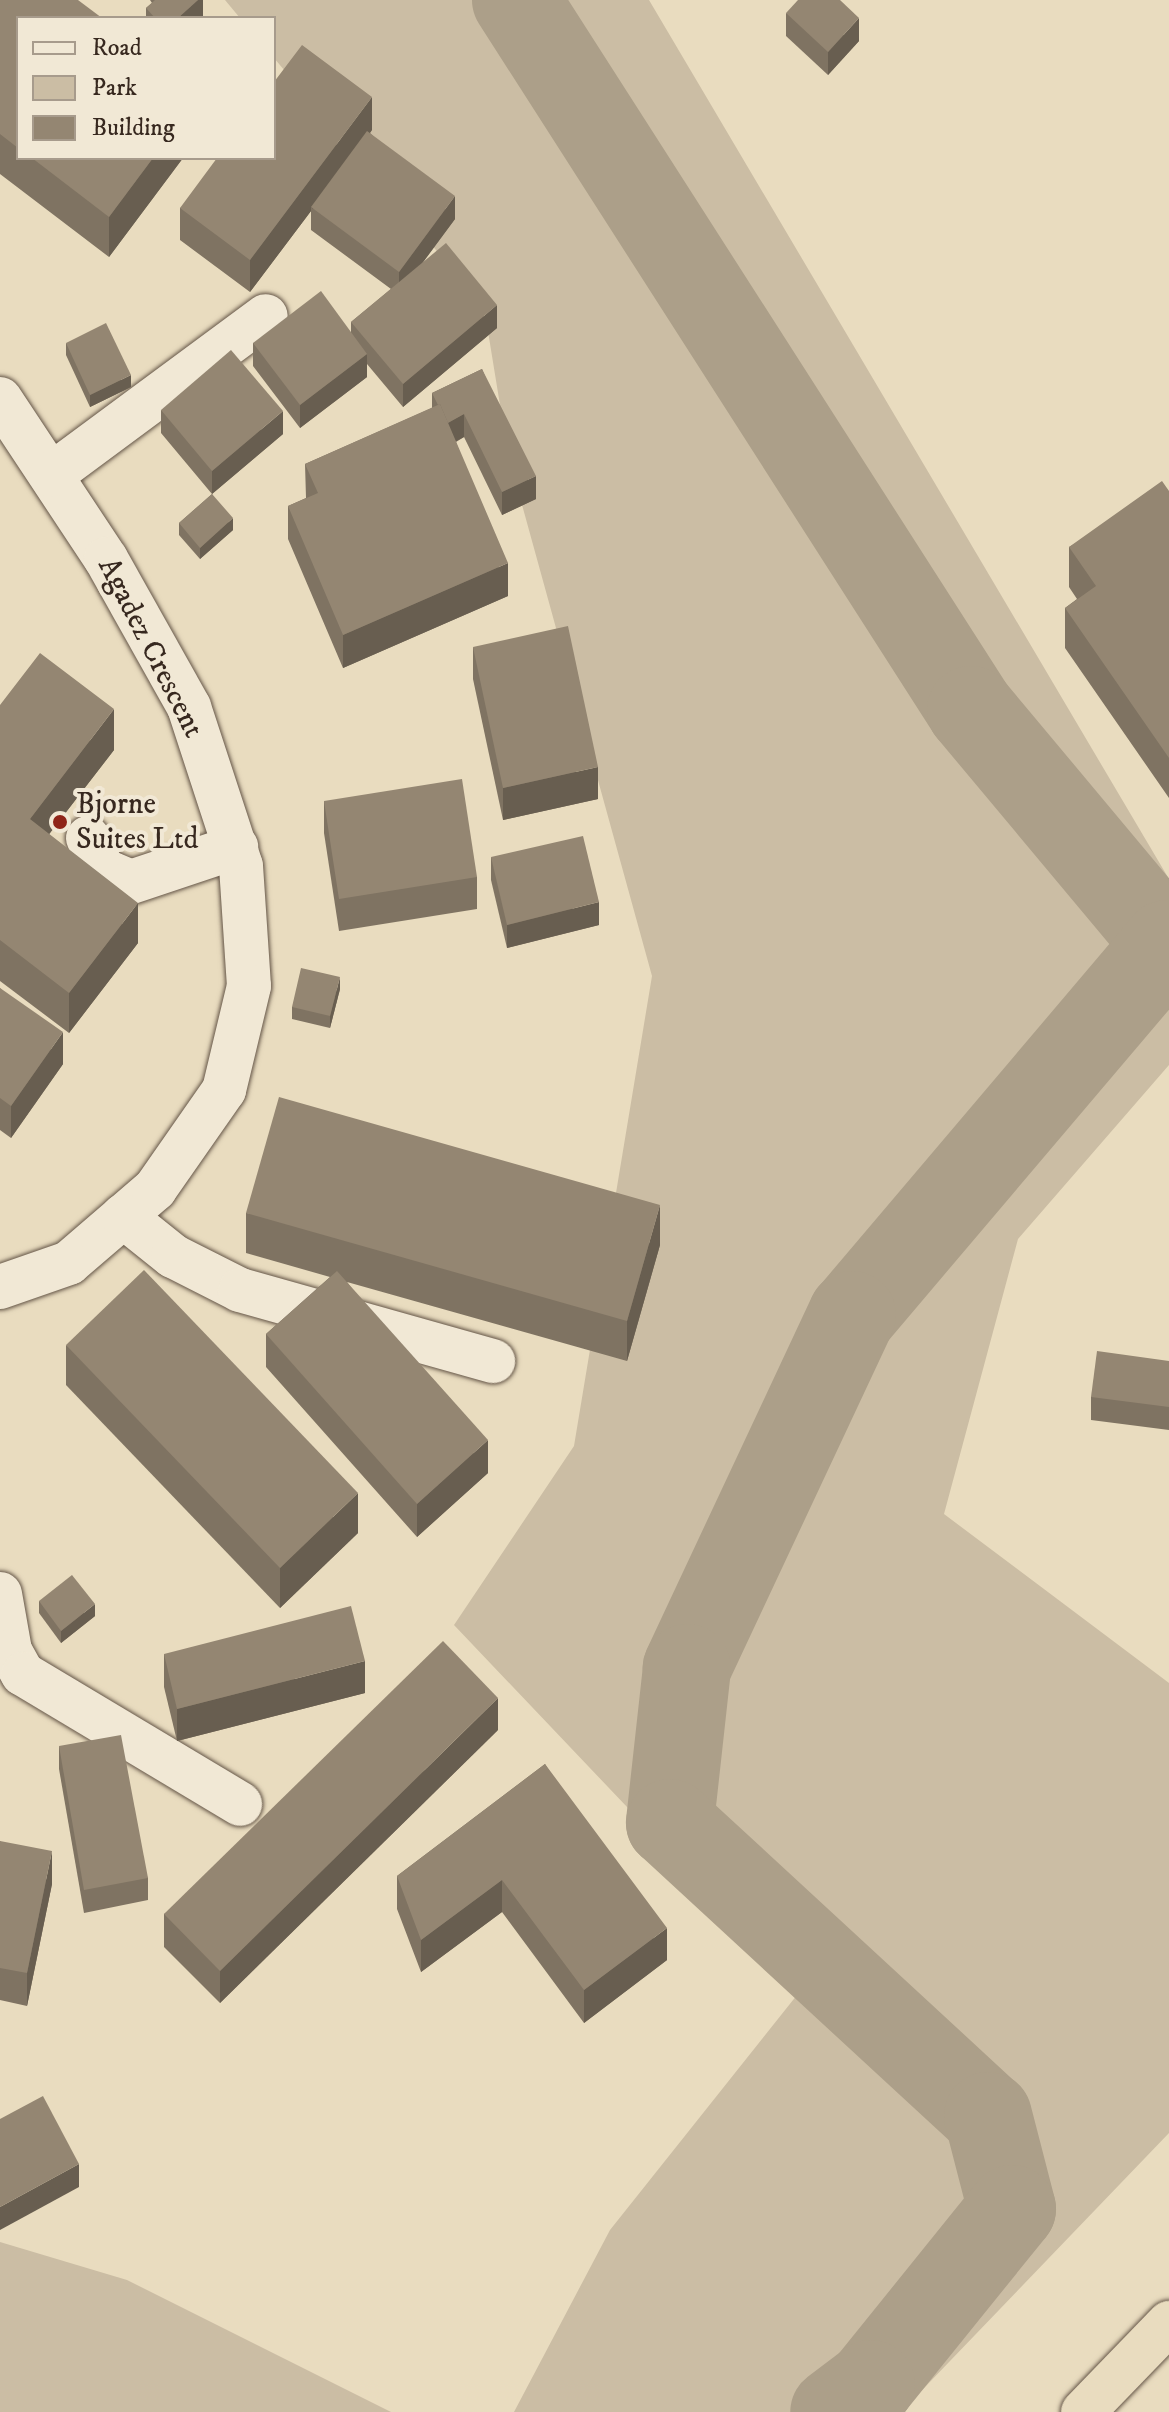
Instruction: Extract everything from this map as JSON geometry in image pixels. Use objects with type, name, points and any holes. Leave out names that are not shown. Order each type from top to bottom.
[{"type":"highway","points":[[1083,2412],[1169,2323]]},
{"type":"street","points":[[51,475],[266,316]]},
{"type":"street","name":"Agadez Crescent","points":[[0,399],[51,475],[189,707],[236,847],[249,986],[224,1090],[155,1189],[69,1263],[0,1287]]},
{"type":"street","points":[[88,838],[103,870],[131,882],[236,847]]},
{"type":"street","points":[[123,1216],[173,1256],[240,1290],[493,1361]]},
{"type":"street","points":[[0,1594],[10,1651],[23,1674],[240,1804]]},
{"type":"green space","points":[[225,0],[649,0],[1169,879],[1169,1065],[1018,1239],[944,1514],[1169,1683],[1169,2133],[901,2412],[514,2412],[610,2230],[801,1990],[454,1625],[574,1446],[652,976],[508,454],[484,307],[276,60],[276,16],[238,16]]},
{"type":"green space","points":[[0,2242],[127,2280],[391,2412],[0,2412]]},
{"type":"building","points":[[0,0],[78,0],[99,16],[16,16],[16,146],[0,134]]},
{"type":"building","points":[[155,0],[198,0],[180,16],[153,16],[146,8]]},
{"type":"building","points":[[798,0],[840,0],[859,18],[828,52],[786,13]]},
{"type":"building","points":[[302,45],[372,97],[250,260],[180,208],[216,160],[276,160],[276,79]]},
{"type":"building","points":[[367,131],[455,196],[399,272],[311,207]]},
{"type":"building","points":[[35,160],[152,160],[109,217]]},
{"type":"building","points":[[446,243],[497,305],[403,384],[351,322]]},
{"type":"building","points":[[321,291],[367,354],[300,405],[253,343]]},
{"type":"building","points":[[106,323],[131,375],[90,395],[66,343]]},
{"type":"building","points":[[231,350],[283,411],[212,471],[161,410]]},
{"type":"building","points":[[482,369],[536,476],[502,492],[464,414],[448,423],[432,393]]},
{"type":"building","points":[[440,404],[508,563],[343,635],[288,506],[318,493],[305,464]]},
{"type":"building","points":[[1162,481],[1169,491],[1169,758],[1065,608],[1096,586],[1069,547]]},
{"type":"building","points":[[212,494],[233,518],[200,548],[179,523]]},
{"type":"building","points":[[568,626],[598,767],[503,788],[473,647]]},
{"type":"building","points":[[40,653],[114,709],[30,819],[138,903],[69,993],[0,940],[0,705]]},
{"type":"building","points":[[462,779],[477,877],[339,899],[324,801]]},
{"type":"building","points":[[583,836],[599,902],[507,925],[491,857]]},
{"type":"building","points":[[301,968],[340,977],[330,1016],[292,1007]]},
{"type":"building","points":[[0,988],[63,1032],[11,1106],[0,1098]]},
{"type":"building","points":[[279,1097],[660,1205],[627,1321],[246,1213]]},
{"type":"building","points":[[144,1270],[358,1493],[280,1568],[66,1345]]},
{"type":"building","points":[[337,1271],[488,1440],[417,1504],[266,1334]]},
{"type":"building","points":[[1097,1351],[1169,1361],[1169,1407],[1091,1397]]},
{"type":"building","points":[[72,1575],[95,1604],[61,1631],[39,1601]]},
{"type":"building","points":[[351,1606],[365,1661],[177,1709],[164,1654]]},
{"type":"building","points":[[443,1641],[498,1698],[220,1971],[164,1914]]},
{"type":"building","points":[[121,1735],[148,1878],[84,1890],[59,1746]]},
{"type":"building","points":[[545,1764],[667,1928],[584,1990],[502,1880],[421,1940],[397,1876]]},
{"type":"building","points":[[0,1841],[52,1851],[27,1973],[0,1968]]},
{"type":"building","points":[[43,2096],[79,2164],[0,2207],[0,2119]]},
{"type":"waterway","points":[[516,0],[971,710],[1167,944],[852,1315],[687,1668],[670,1823],[988,2116],[1012,2209],[871,2384],[834,2412]]},
{"type":"place","name":"Bjorne Suites Ltd","points":[[60,822]]}]
